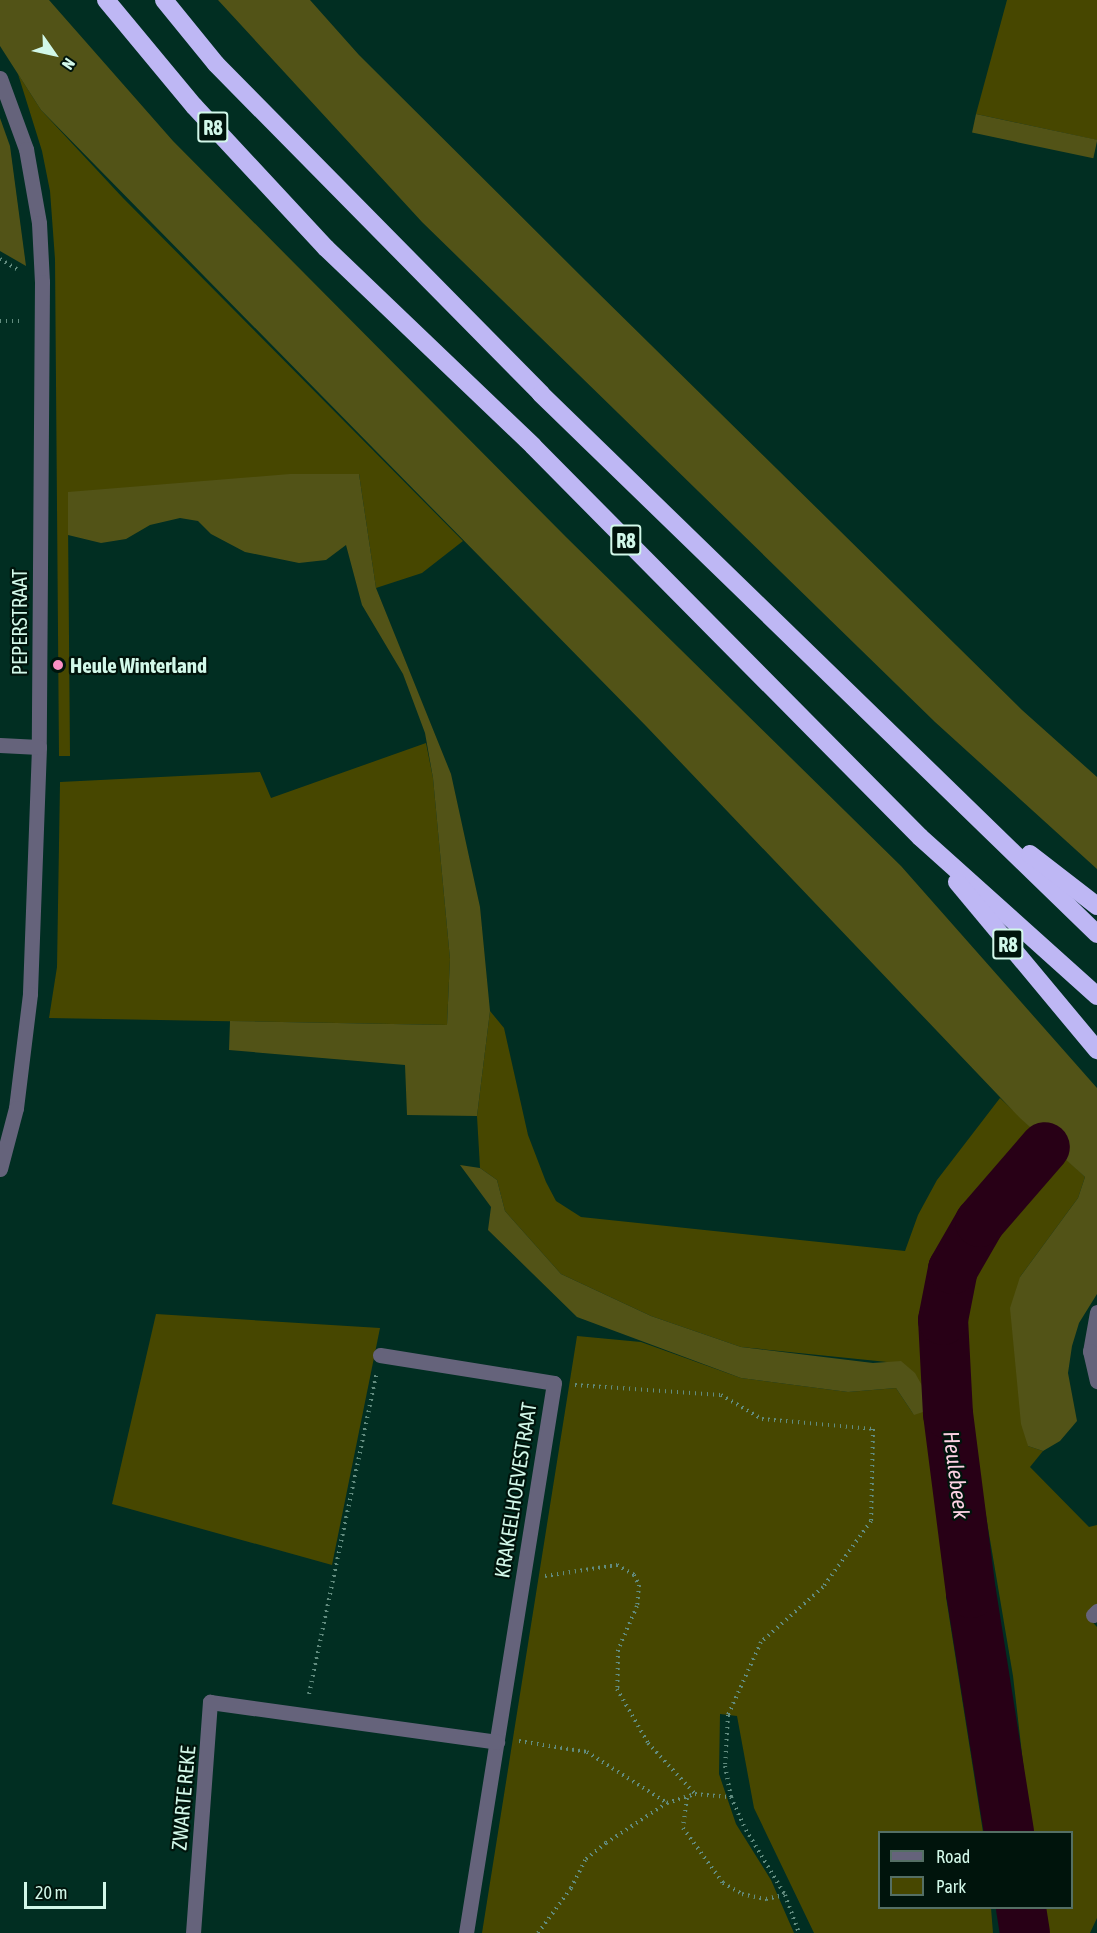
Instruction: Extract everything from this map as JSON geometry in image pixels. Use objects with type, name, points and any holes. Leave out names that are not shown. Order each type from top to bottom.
[{"type":"highway","name":"R8","points":[[106,0],[194,106],[326,248],[533,446],[920,837],[1097,996]]},
{"type":"highway","name":"R8","points":[[164,0],[216,64],[541,394],[1097,934]]},
{"type":"highway","name":"R8","points":[[962,801],[1097,906]]},
{"type":"highway","name":"R8","points":[[920,837],[1097,1050]]},
{"type":"street","name":"PEPERSTRAAT","points":[[0,78],[26,150],[39,223],[39,747],[30,994],[16,1108],[0,1169]]},
{"type":"street","points":[[0,745],[39,747]]},
{"type":"street","points":[[1097,1312],[1090,1351],[1097,1381]]},
{"type":"street","name":"KRAKEELHOEVESTRAAT","points":[[380,1355],[554,1383],[466,1933]]},
{"type":"street","name":"ZWARTE REKE","points":[[193,1933],[210,1702],[305,1712]]},
{"type":"street","points":[[305,1712],[497,1742]]},
{"type":"path","points":[[305,1712],[380,1355]]},
{"type":"path","points":[[554,1383],[720,1395],[762,1419],[873,1429],[871,1521],[823,1587],[760,1642],[728,1715],[725,1766],[731,1797],[746,1830],[785,1895],[798,1933]]},
{"type":"path","points":[[524,1574],[541,1577],[617,1565],[634,1575],[639,1585],[637,1606],[618,1650],[617,1689],[648,1743],[695,1794]]},
{"type":"path","points":[[497,1742],[515,1741],[587,1752],[667,1803]]},
{"type":"path","points":[[538,1933],[571,1888],[586,1859],[667,1803],[695,1794],[731,1797]]},
{"type":"path","points":[[687,1797],[683,1828],[723,1883],[742,1894],[766,1899],[785,1895]]},
{"type":"green space","points":[[1007,0],[1097,0],[1097,140],[976,114]]},
{"type":"green space","points":[[18,74],[41,110],[123,198],[463,541],[422,573],[376,588],[359,474],[68,520],[70,756],[59,756],[55,259],[50,191],[42,151]]},
{"type":"green space","points":[[426,743],[433,778],[450,959],[447,1025],[49,1018],[57,967],[60,782],[260,772],[271,798]]},
{"type":"green space","points":[[490,1011],[504,1028],[528,1135],[546,1182],[556,1201],[581,1217],[905,1251],[918,1215],[937,1180],[1000,1098],[1037,1133],[960,1229],[943,1262],[934,1304],[932,1345],[947,1500],[946,1597],[983,1831],[878,1831],[878,1909],[991,1909],[993,1933],[814,1933],[754,1808],[737,1716],[720,1714],[719,1774],[736,1824],[771,1880],[794,1933],[482,1933],[577,1336],[641,1342],[741,1378],[848,1392],[896,1388],[914,1415],[887,1362],[741,1347],[651,1316],[561,1274],[505,1211],[497,1180],[480,1168],[477,1116]]},
{"type":"green space","points":[[1061,1154],[1085,1177],[1078,1198],[1020,1277],[1028,1446],[1043,1451],[1030,1467],[1089,1527],[1097,1525],[1097,1605],[1087,1616],[1097,1627],[1097,1918],[1090,1933],[1043,1933],[1040,1909],[1073,1909],[1073,1831],[1031,1831],[1013,1676],[956,1338],[965,1287],[990,1237]]},
{"type":"green space","points":[[156,1314],[380,1328],[332,1565],[112,1504]]},
{"type":"shaded area","points":[[0,0],[49,0],[173,141],[566,537],[901,866],[1097,1088],[1097,1294],[1079,1323],[1072,1346],[1068,1373],[1077,1421],[1060,1441],[1043,1451],[1028,1446],[1021,1424],[1010,1308],[1020,1277],[1078,1198],[1085,1177],[1020,1118],[646,726],[41,110],[0,46]]},
{"type":"shaded area","points":[[218,0],[310,0],[359,55],[586,281],[1022,710],[1097,777],[1097,869],[935,722],[422,222]]},
{"type":"shaded area","points":[[976,114],[1097,140],[1093,158],[972,133]]},
{"type":"shaded area","points":[[0,118],[10,146],[26,266],[0,251]]},
{"type":"shaded area","points":[[290,474],[359,474],[376,588],[451,774],[480,907],[490,1011],[477,1116],[407,1115],[405,1065],[229,1050],[230,1021],[447,1025],[450,959],[433,778],[425,733],[403,674],[362,605],[346,545],[326,560],[299,563],[245,552],[211,534],[198,521],[180,518],[150,525],[126,539],[101,543],[68,535],[68,492]]},
{"type":"shaded area","points":[[460,1165],[480,1168],[497,1180],[505,1211],[561,1274],[651,1316],[741,1347],[873,1363],[901,1361],[915,1373],[929,1398],[923,1412],[914,1415],[896,1388],[848,1392],[741,1378],[577,1317],[488,1230],[491,1207]]},
{"type":"waterway","name":"Heulebeek","points":[[1009,1831],[971,1593],[948,1414],[943,1320],[953,1269],[980,1222],[1045,1147]]},
{"type":"waterway","name":"Heulebeek","points":[[1021,1909],[1025,1933]]},
{"type":"place","name":"Heule Winterland","points":[[58,665]]}]
